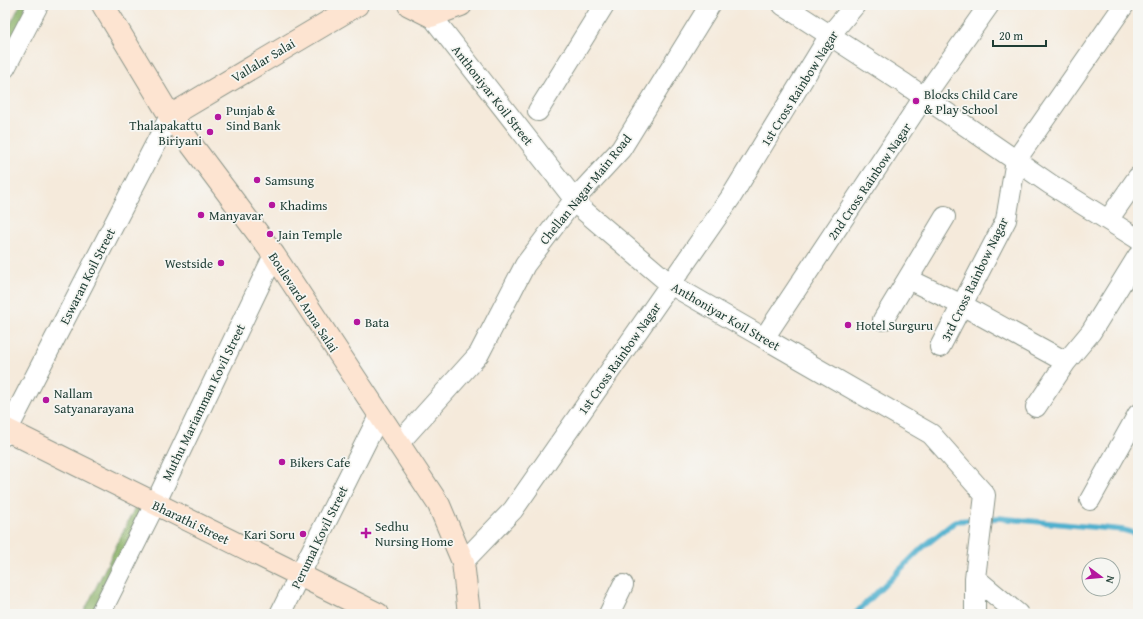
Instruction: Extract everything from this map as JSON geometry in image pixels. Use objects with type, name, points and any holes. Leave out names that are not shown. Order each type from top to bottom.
[{"type":"main road","name":"Boulevard Anna Salai","points":[[103,5],[170,116],[274,255],[439,505],[463,562],[469,614]]},
{"type":"main road","name":"Vallalar Salai","points":[[170,116],[357,5]]},
{"type":"main road","points":[[409,5],[427,10],[461,5]]},
{"type":"main road","name":"Bharathi Street","points":[[6,432],[378,614]]},
{"type":"street","points":[[5,68],[38,5]]},
{"type":"street","points":[[538,111],[604,5]]},
{"type":"street","name":"Chellan Nagar Main Road","points":[[398,444],[479,354],[525,265],[574,200],[621,149],[710,5]]},
{"type":"street","points":[[783,5],[924,97],[1050,184],[1138,239]]},
{"type":"street","name":"1st Cross Rainbow Nagar","points":[[463,562],[513,510],[670,284],[732,198],[830,35],[855,5]]},
{"type":"street","name":"2nd Cross Rainbow Nagar","points":[[764,338],[924,97],[989,5]]},
{"type":"street","name":"3rd Cross Rainbow Nagar","points":[[940,347],[1006,220],[1016,160],[1124,5]]},
{"type":"street","name":"Anthoniyar Koil Street","points":[[427,10],[574,200],[582,209],[670,284],[931,434],[985,495],[976,578],[975,614]]},
{"type":"street","name":"Eswaran Koil Street","points":[[6,432],[170,116]]},
{"type":"street","points":[[1108,220],[1138,177]]},
{"type":"street","points":[[883,320],[945,217]]},
{"type":"street","name":"Muthu Mariamman Kovil Street","points":[[100,614],[155,504],[274,255]]},
{"type":"street","points":[[1036,407],[1066,362],[1091,332],[1138,256]]},
{"type":"street","points":[[908,279],[962,305],[1066,362]]},
{"type":"street","points":[[1090,500],[1138,414]]},
{"type":"street","name":"Perumal Kovil Street","points":[[280,614],[379,416]]},
{"type":"street","points":[[976,578],[1018,614]]},
{"type":"street","points":[[608,614],[623,585]]},
{"type":"green space","points":[[20,5],[35,5],[5,62],[5,35]]},
{"type":"green space","points":[[138,501],[155,504],[94,614],[83,614]]},
{"type":"waterway","points":[[855,614],[923,547],[956,521],[999,518],[1123,530],[1138,534]]},
{"type":"place","name":"Blocks Child Care & Play School","points":[[916,101]]},
{"type":"place","name":"Punjab & Sind Bank","points":[[218,117]]},
{"type":"place","name":"Thalapakattu Biriyani","points":[[210,132]]},
{"type":"place","name":"Samsung","points":[[257,180]]},
{"type":"place","name":"Khadims","points":[[272,205]]},
{"type":"place","name":"Manyavar","points":[[201,215]]},
{"type":"place","name":"Jain Temple","points":[[270,234]]},
{"type":"place","name":"Westside","points":[[221,263]]},
{"type":"place","name":"Bata","points":[[357,322]]},
{"type":"place","name":"Hotel Surguru","points":[[848,325]]},
{"type":"place","name":"Nallam Satyanarayana","points":[[46,400]]},
{"type":"place","name":"Bikers Cafe","points":[[282,462]]},
{"type":"place","name":"Sedhu Nursing Home","points":[[366,533]]},
{"type":"place","name":"Kari Soru","points":[[303,534]]}]
